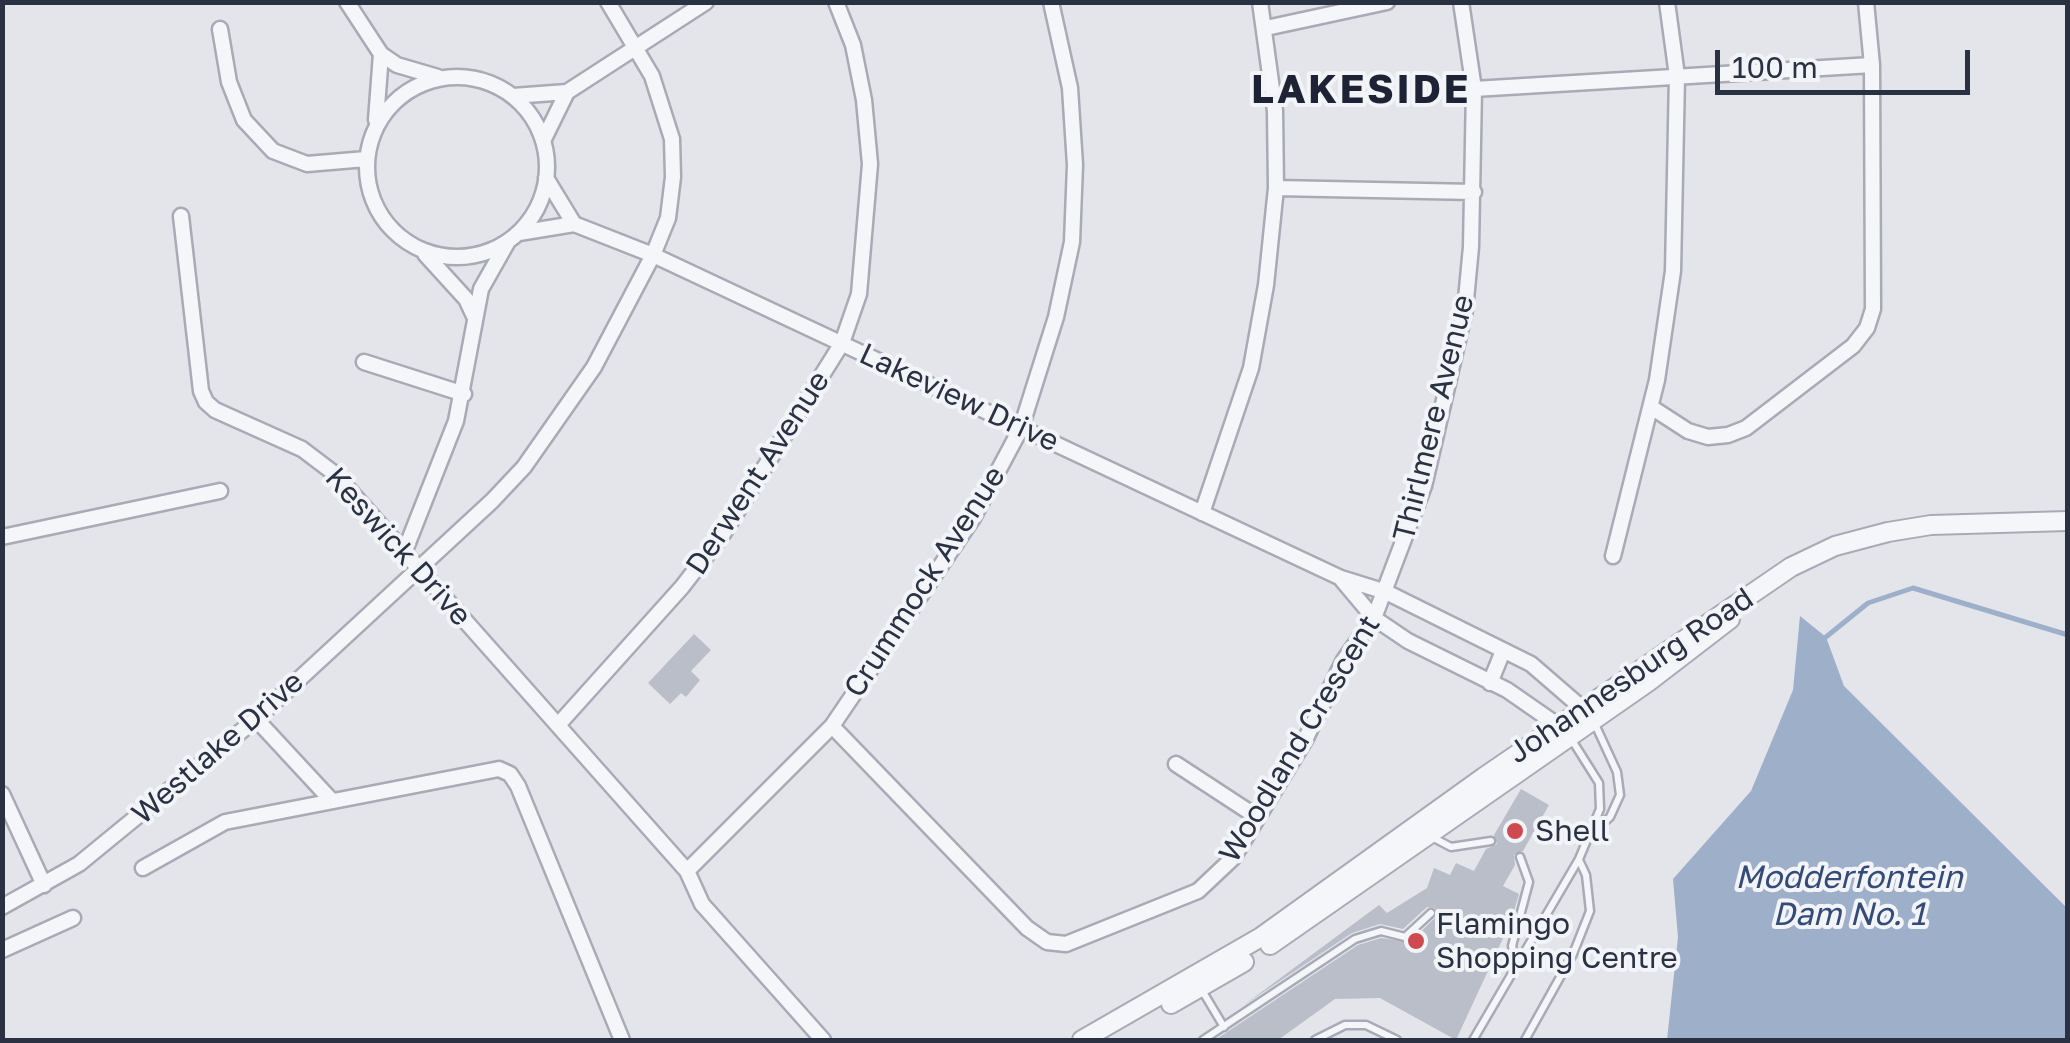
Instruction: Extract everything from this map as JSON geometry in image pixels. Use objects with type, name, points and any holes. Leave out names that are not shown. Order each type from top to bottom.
[{"type":"street","points":[[347,2],[381,54],[396,65],[440,78]]},
{"type":"street","name":"Westlake Drive","points":[[2,907],[44,885],[134,823],[256,720],[524,467],[594,367],[654,256],[668,218],[672,139],[652,76],[608,2]]},
{"type":"street","points":[[543,141],[568,92],[706,2]]},
{"type":"street","name":"Derwent Avenue","points":[[558,726],[682,588],[723,534],[842,343],[858,294],[870,164],[864,100],[853,45],[836,2]]},
{"type":"street","name":"Crummock Avenue","points":[[687,871],[832,726],[974,518],[1020,428],[1056,317],[1072,242],[1075,166],[1070,88],[1051,2]]},
{"type":"street","points":[[1202,514],[1251,368],[1266,285],[1276,188],[1275,111],[1260,2]]},
{"type":"street","points":[[1266,28],[1387,2]]},
{"type":"street","name":"Thirlmere Avenue","points":[[1386,592],[1424,486],[1466,310],[1474,192],[1474,89],[1461,2]]},
{"type":"street","points":[[1613,556],[1652,407],[1673,271],[1678,178],[1676,76],[1668,2]]},
{"type":"street","points":[[1652,407],[1688,431],[1708,438],[1728,435],[1746,428],[1853,346],[1867,328],[1873,310],[1872,65],[1866,2]]},
{"type":"street","points":[[220,29],[229,82],[244,120],[273,151],[307,164],[366,158]]},
{"type":"street","points":[[381,54],[374,131],[366,158],[368,187],[379,214],[398,236],[422,251],[466,299],[474,316]]},
{"type":"street","points":[[1474,89],[1872,65]]},
{"type":"street","points":[[374,131],[390,106],[413,88],[440,78],[466,77],[490,83],[512,96],[531,116],[543,141],[546,178],[538,208],[488,272],[474,316],[464,394],[404,552]]},
{"type":"street","points":[[512,96],[568,92]]},
{"type":"street","points":[[422,251],[466,257],[514,237],[574,224],[546,178]]},
{"type":"street","points":[[1276,188],[1474,192]]},
{"type":"street","name":"Keswick Drive","points":[[182,216],[201,392],[206,402],[214,410],[317,459],[418,566],[687,871],[702,904],[824,1040]]},
{"type":"street","name":"Lakeview Drive","points":[[574,224],[654,256],[1341,578],[1386,592],[1531,664],[1589,713]]},
{"type":"street","points":[[364,362],[464,394]]},
{"type":"street","points":[[2,536],[220,491]]},
{"type":"street","name":"Johannesburg Road","points":[[1104,1040],[1198,983],[1589,713],[1698,646],[1762,586],[1834,546],[1931,525],[2068,521]]},
{"type":"street","name":"Lakeview Drive","points":[[1341,578],[1374,618],[1438,659],[1490,682],[1565,730]]},
{"type":"street","name":"Woodland Crescent","points":[[832,726],[1027,928],[1047,942],[1078,940],[1198,890],[1232,858],[1305,740],[1344,660],[1374,618],[1386,592]]},
{"type":"street","points":[[1490,682],[1503,650]]},
{"type":"street","points":[[256,720],[332,801]]},
{"type":"street","points":[[1176,764],[1258,816]]},
{"type":"street","points":[[143,868],[226,822],[484,769],[510,774],[622,1040]]},
{"type":"street","points":[[2,794],[44,885]]},
{"type":"street","points":[[2,950],[73,918]]},
{"type":"street","name":"Johannesburg Road","points":[[1082,1040],[1198,983]]},
{"type":"lane","points":[[1589,713],[1617,772],[1620,794],[1610,817],[1590,834]]},
{"type":"lane","points":[[1474,1040],[1579,859],[1600,810],[1599,784],[1565,730]]},
{"type":"lane","points":[[1424,829],[1446,847],[1491,841]]},
{"type":"lane","points":[[1518,966],[1512,946],[1529,882],[1520,857]]},
{"type":"lane","points":[[1526,1040],[1573,954],[1590,900],[1579,859]]},
{"type":"lane","points":[[1203,1040],[1355,939],[1381,931],[1406,937],[1431,913]]},
{"type":"lane","points":[[1198,983],[1224,1028]]},
{"type":"lane","points":[[1315,1040],[1345,1025],[1366,1025],[1397,1040]]},
{"type":"water","name":"Modderfontein Dam No. 1","points":[[1800,616],[1826,637],[1844,686],[2067,908],[2067,1040],[1667,1040],[1678,937],[1673,879],[1751,791],[1793,690]]},
{"type":"building","points":[[694,634],[711,650],[691,671],[700,680],[686,697],[681,693],[670,704],[648,683]]},
{"type":"building","name":"Flamingo Shopping Centre","points":[[1521,789],[1549,805],[1523,851],[1514,855],[1515,865],[1503,886],[1519,894],[1511,921],[1456,1040],[1380,998],[1335,999],[1278,1040],[1215,1040],[1358,945],[1381,938],[1410,942],[1436,917],[1435,908],[1427,907],[1403,929],[1380,924],[1352,933],[1244,1005],[1379,905],[1387,913],[1427,888],[1434,868],[1450,875],[1456,863],[1474,871],[1486,849],[1497,844],[1494,835]]},
{"type":"waterway","points":[[1826,637],[1868,603],[1913,588],[2068,635]]},
{"type":"place","name":"Shell","points":[[1515,831]]},
{"type":"place","name":"Flamingo Shopping Centre","points":[[1416,941]]},
{"type":"district","name":"LAKESIDE","points":[[1361,90]]}]
